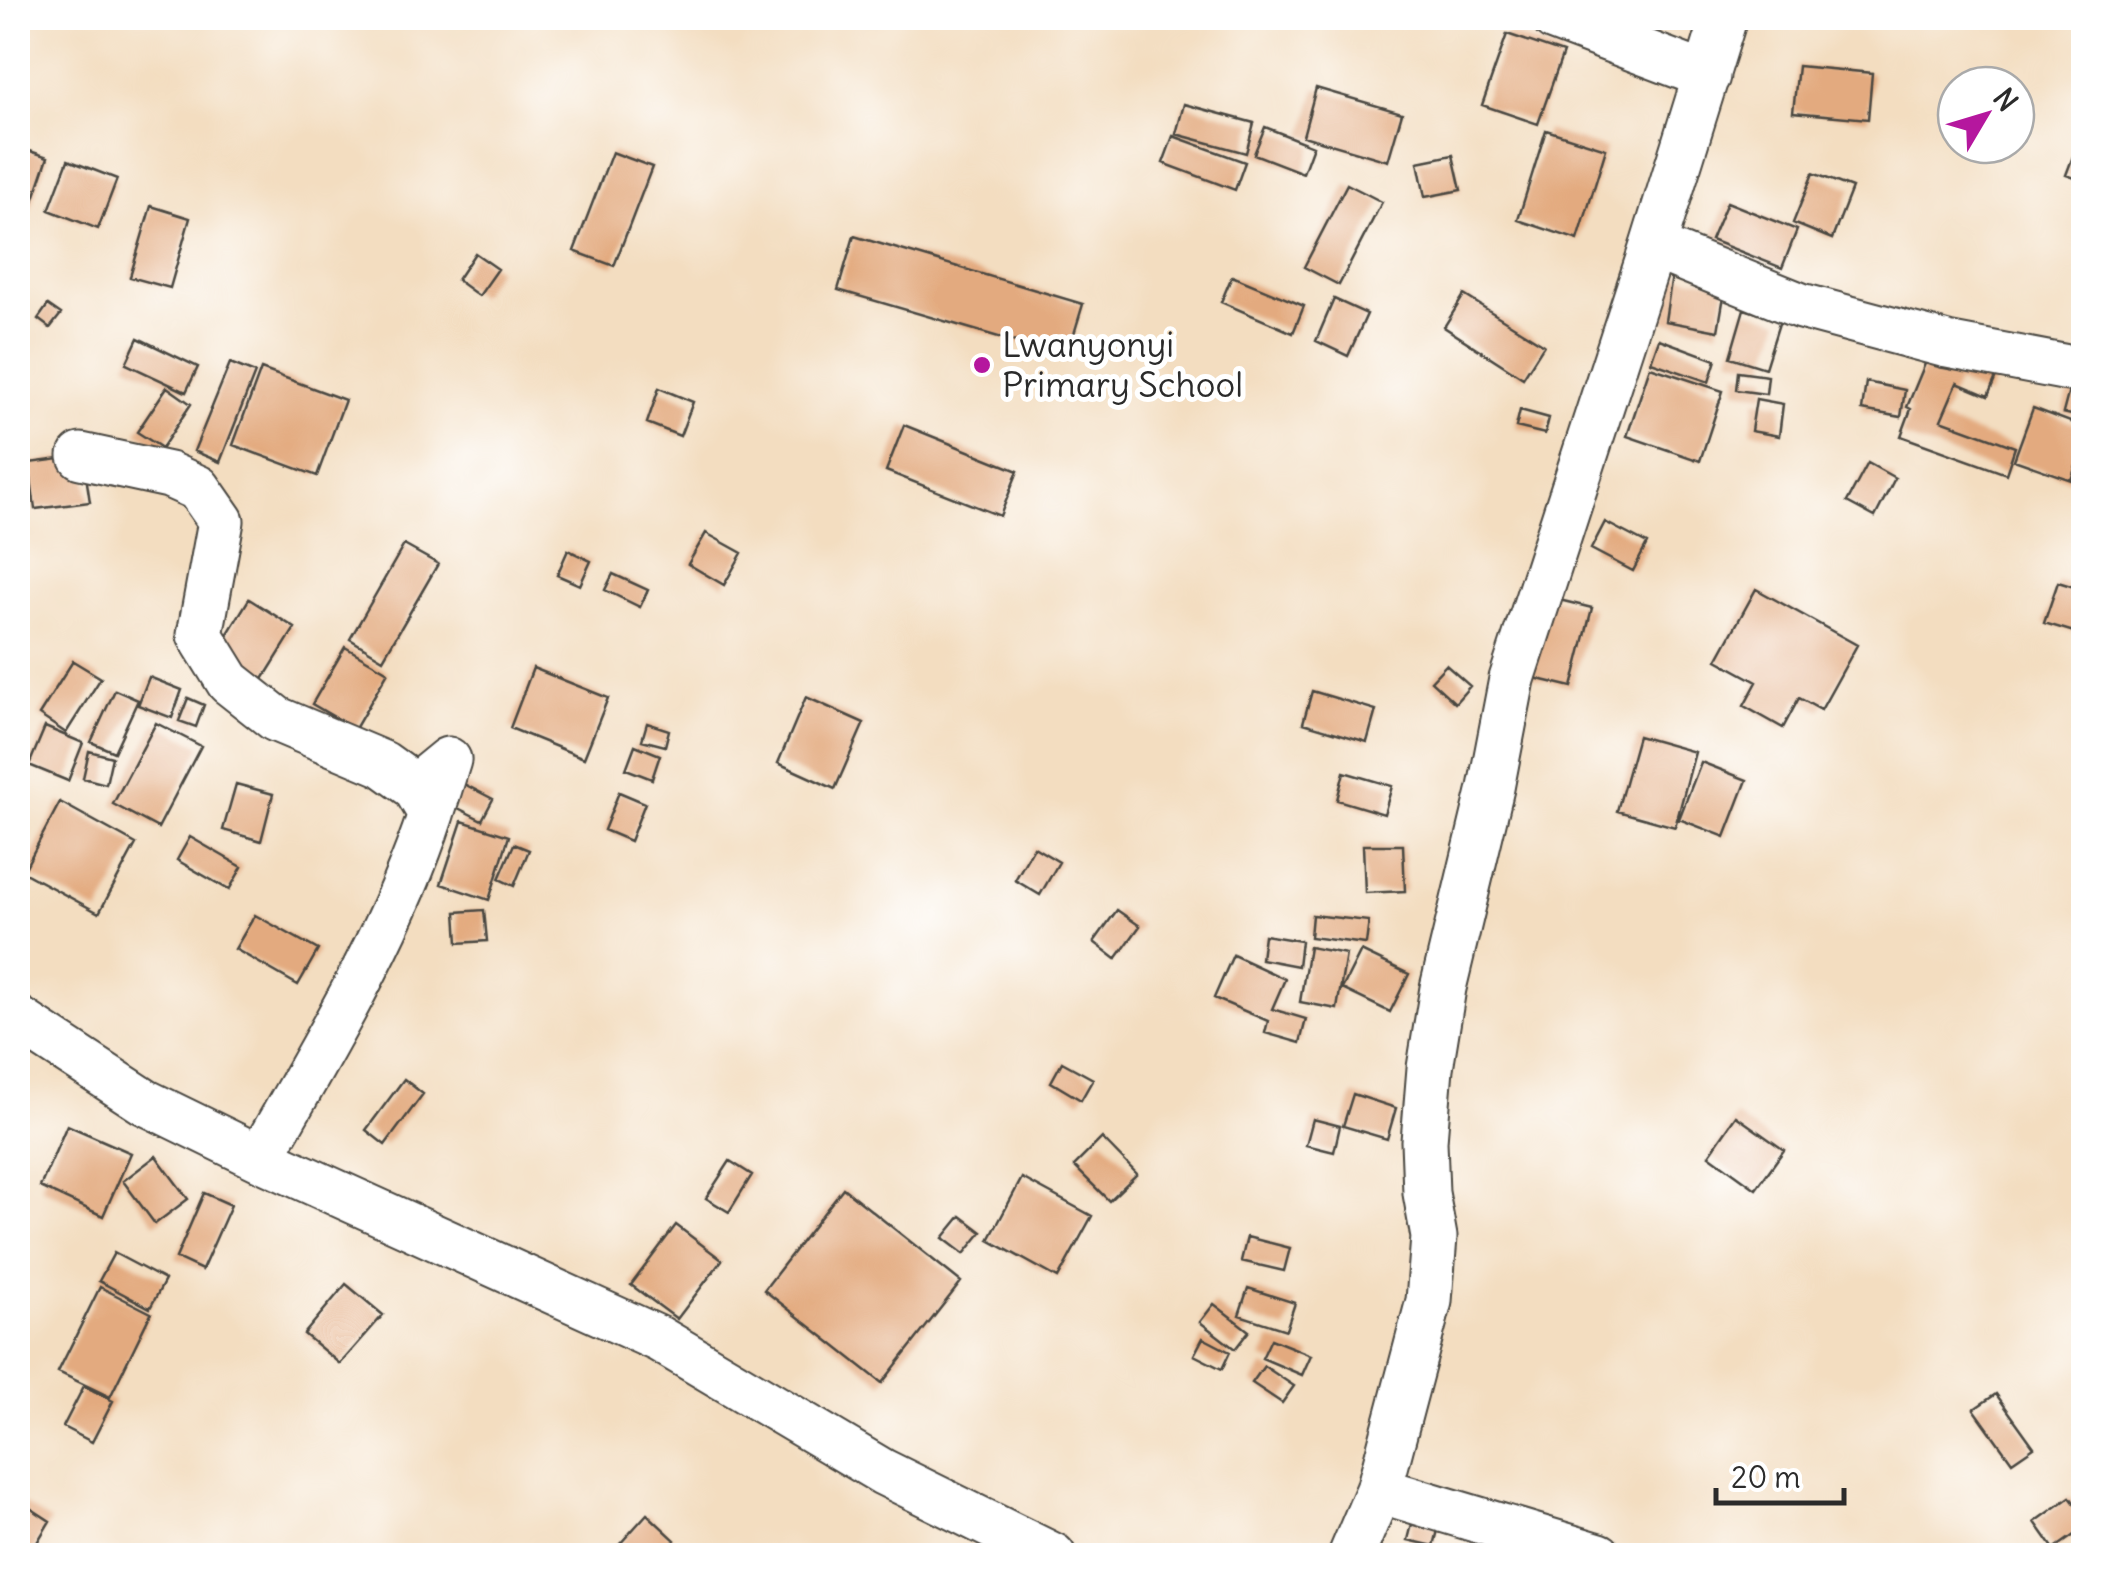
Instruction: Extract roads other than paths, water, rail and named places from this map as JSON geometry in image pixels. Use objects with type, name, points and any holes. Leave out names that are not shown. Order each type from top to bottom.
[{"type":"street","points":[[1554,18],[1707,76]]},
{"type":"street","points":[[1351,1556],[1378,1490],[1430,1302],[1434,1237],[1426,1193],[1424,1141],[1430,1068],[1442,988],[1491,788],[1512,679],[1724,18]]},
{"type":"street","points":[[1653,246],[1800,306],[1947,345],[2084,372]]},
{"type":"street","points":[[82,456],[169,475],[198,488],[222,521],[200,635],[230,682],[276,719],[382,764],[423,800],[418,855],[364,975],[260,1158]]},
{"type":"street","points":[[18,1018],[146,1102],[659,1340],[882,1472],[1053,1556]]},
{"type":"street","points":[[1378,1490],[1600,1556]]},
{"type":"place","name":"Lwanyonyi Primary School","points":[[982,365]]}]
